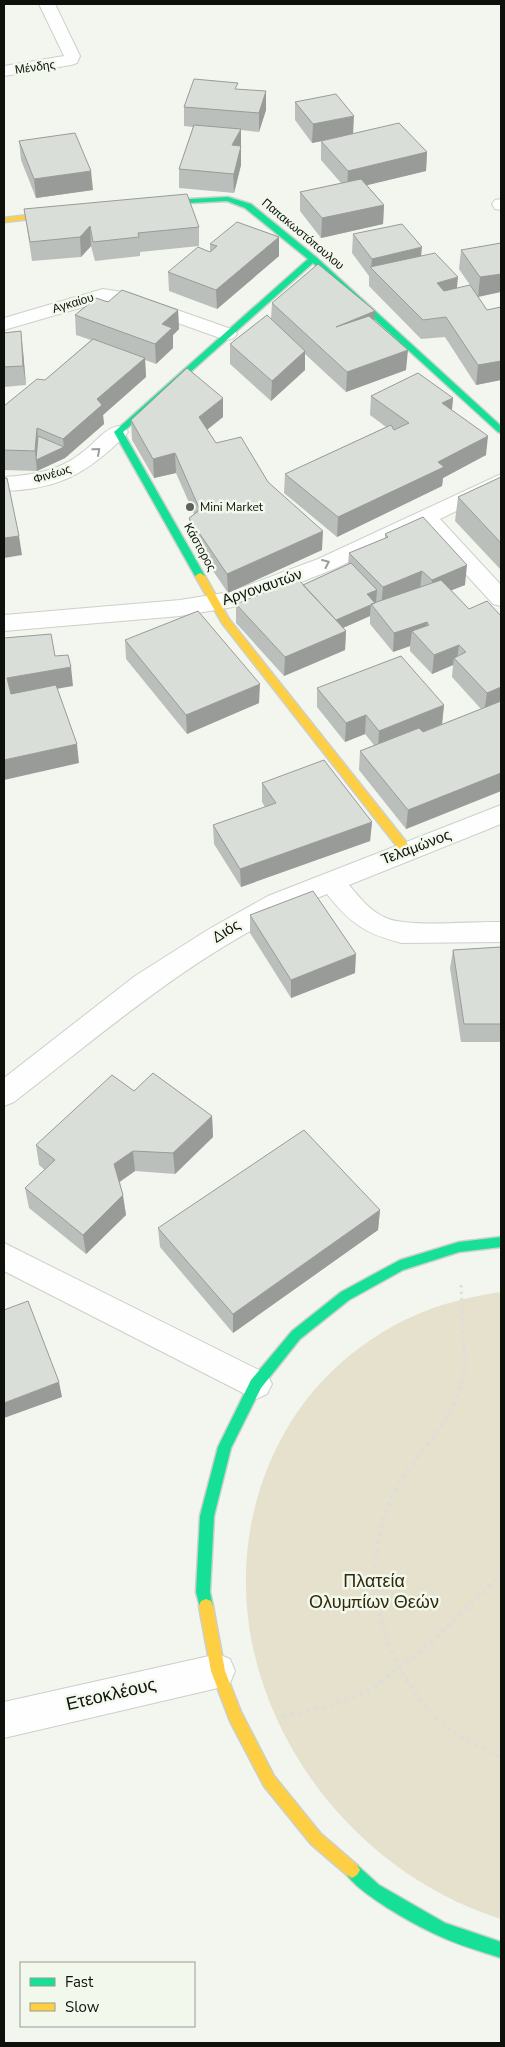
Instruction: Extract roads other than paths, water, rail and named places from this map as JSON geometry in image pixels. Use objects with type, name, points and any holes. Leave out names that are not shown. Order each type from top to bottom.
[{"type":"street","name":"Μένδης","points":[[4,71],[71,60],[72,56],[47,4]]},
{"type":"street","name":"Παπακωστόπουλου","points":[[144,203],[221,199],[237,200],[254,210],[313,259],[501,430]]},
{"type":"street","points":[[4,220],[73,211]]},
{"type":"street","points":[[118,432],[313,259]]},
{"type":"street","name":"Αγκαίου","points":[[4,324],[103,295],[122,297],[228,334]]},
{"type":"street","name":"Φινέως","points":[[4,484],[44,479],[68,471],[81,464],[118,432]]},
{"type":"street","name":"Κάστορος","points":[[118,432],[215,603],[243,645],[406,851]]},
{"type":"street","name":"Αργοναυτών","points":[[4,623],[215,603],[268,587],[326,564],[501,481]]},
{"type":"street","points":[[426,517],[501,599]]},
{"type":"street","name":"Τελαμώνος","points":[[331,881],[501,814]]},
{"type":"street","points":[[331,881],[360,916],[386,930],[402,933],[501,932]]},
{"type":"street","name":"Διός","points":[[4,1094],[110,1011],[197,949],[247,918],[277,903],[331,881]]},
{"type":"street","points":[[501,1242],[459,1247],[400,1266],[345,1296],[296,1335],[256,1384],[225,1446],[207,1516],[203,1592],[218,1671],[235,1716],[269,1781],[316,1839],[382,1895],[440,1930],[501,1950]]},
{"type":"street","points":[[4,1256],[256,1384]]},
{"type":"street","name":"Ετεοκλέους","points":[[4,1720],[218,1671]]},
{"type":"place","name":"Mini Market","points":[[190,507]]},
{"type":"park label","name":"Πλατεία Ολυμπίων Θεών","points":[[374,1591]]}]
